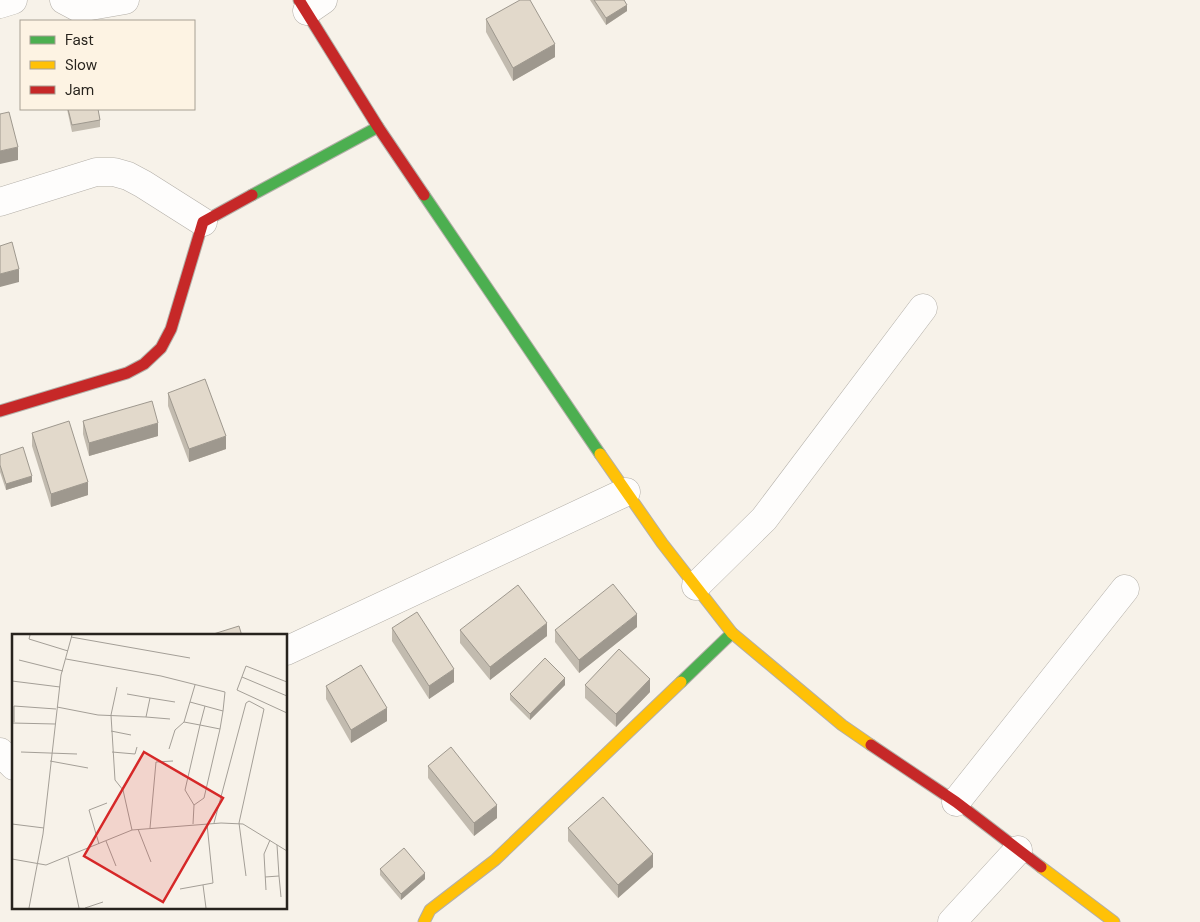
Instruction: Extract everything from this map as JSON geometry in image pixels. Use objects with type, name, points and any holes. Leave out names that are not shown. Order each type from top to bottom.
[{"type":"street","points":[[0,4],[13,0]]},
{"type":"street","points":[[64,0],[79,8],[125,0]]},
{"type":"street","points":[[310,4],[378,127],[626,492],[662,543],[732,633],[842,725],[956,802],[1114,922]]},
{"type":"street","points":[[0,411],[128,373],[144,364],[161,348],[171,329],[203,222],[378,127]]},
{"type":"street","points":[[0,202],[96,172],[114,172],[128,176],[143,184],[203,222]]},
{"type":"street","points":[[696,586],[764,519],[923,308]]},
{"type":"street","points":[[288,649],[626,492]]},
{"type":"street","points":[[956,802],[1125,589]]},
{"type":"street","points":[[424,922],[430,910],[495,860],[732,633]]},
{"type":"street","points":[[0,752],[12,764]]},
{"type":"street","points":[[952,922],[1018,850]]},
{"type":"building","points":[[520,0],[530,0],[555,44],[513,68],[486,19]]},
{"type":"building","points":[[594,0],[624,0],[627,5],[606,18]]},
{"type":"building","points":[[68,110],[98,110],[100,120],[72,125]]},
{"type":"building","points":[[9,112],[18,147],[0,151],[0,114]]},
{"type":"building","points":[[12,242],[19,269],[0,274],[0,246]]},
{"type":"building","points":[[205,379],[226,436],[189,449],[168,393]]},
{"type":"building","points":[[152,401],[158,423],[89,443],[83,421]]},
{"type":"building","points":[[69,421],[88,482],[51,494],[32,433]]},
{"type":"building","points":[[23,447],[32,476],[6,484],[0,465],[0,455]]},
{"type":"building","points":[[613,584],[637,614],[579,660],[555,630]]},
{"type":"building","points":[[518,585],[547,623],[490,667],[460,630]]},
{"type":"building","points":[[417,612],[454,669],[429,686],[392,628]]},
{"type":"building","points":[[239,626],[241,634],[213,634]]},
{"type":"building","points":[[619,649],[650,679],[616,714],[585,685]]},
{"type":"building","points":[[545,658],[565,678],[530,714],[510,694]]},
{"type":"building","points":[[361,665],[387,708],[351,730],[326,686]]},
{"type":"building","points":[[451,747],[497,805],[474,823],[428,766]]},
{"type":"building","points":[[603,797],[653,854],[618,885],[568,828]]},
{"type":"building","points":[[404,848],[425,873],[401,894],[380,869]]},
{"type":"traffic: fast","points":[[252,195],[378,127]]},
{"type":"traffic: fast","points":[[424,195],[600,454]]},
{"type":"traffic: fast","points":[[681,682],[732,633]]},
{"type":"traffic: slow","points":[[600,454],[662,543],[732,633],[842,725],[871,745]]},
{"type":"traffic: slow","points":[[424,922],[430,910],[495,860],[681,682]]},
{"type":"traffic: slow","points":[[1041,867],[1114,922]]},
{"type":"traffic: jam","points":[[299,0],[378,127],[424,195]]},
{"type":"traffic: jam","points":[[0,411],[127,373],[144,364],[161,348],[171,329],[203,222],[252,195]]},
{"type":"traffic: jam","points":[[871,745],[956,802],[1041,867]]}]
